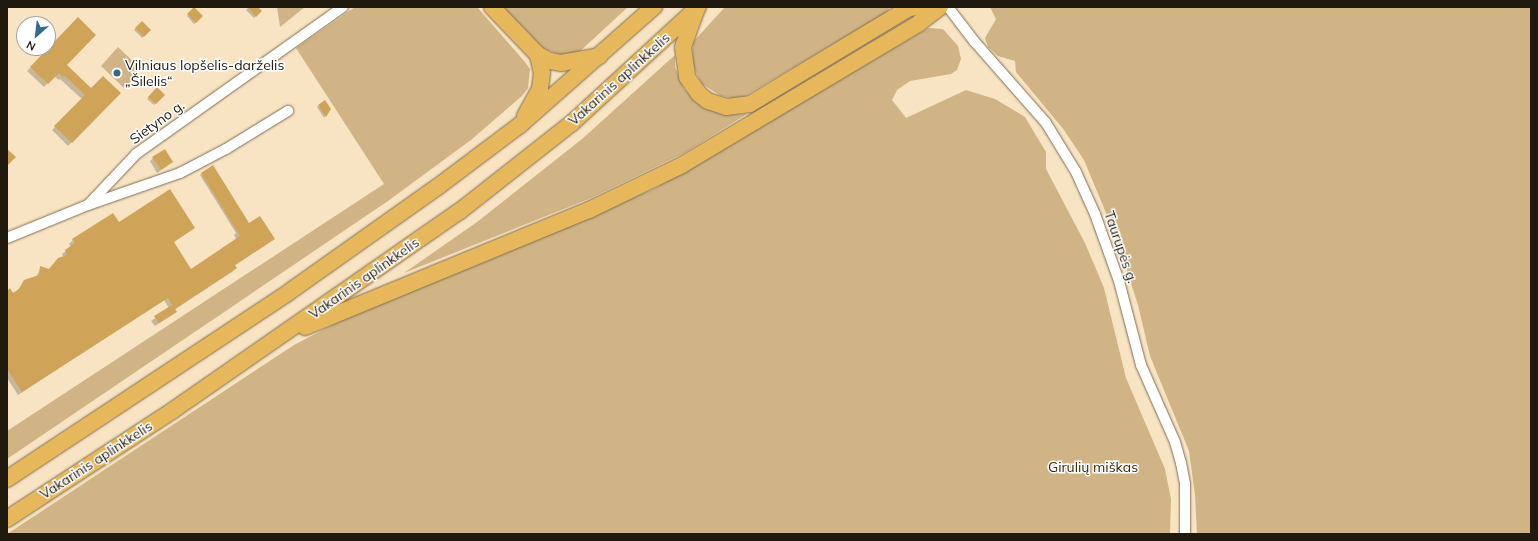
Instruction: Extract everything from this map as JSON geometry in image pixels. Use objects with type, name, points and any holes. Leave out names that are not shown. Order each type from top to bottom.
[{"type":"highway","points":[[492,7],[538,54],[561,63],[602,55]]},
{"type":"highway","name":"Vakarinis aplinkkelis","points":[[7,479],[289,292],[520,125],[602,55],[654,7]]},
{"type":"highway","points":[[697,8],[683,47],[687,77],[704,98],[726,108],[750,104],[909,8],[919,7]]},
{"type":"highway","points":[[278,339],[588,210],[682,165],[919,23],[940,7]]},
{"type":"highway","name":"Vakarinis aplinkkelis","points":[[7,519],[278,339],[460,211],[572,123],[697,8]]},
{"type":"highway","points":[[520,125],[540,89],[542,73],[538,54]]},
{"type":"street","name":"Sietyno g.","points":[[7,238],[88,205],[136,154],[343,7]]},
{"type":"street","name":"Taurupės g.","points":[[948,7],[974,41],[1046,123],[1076,172],[1092,207],[1119,281],[1141,365],[1175,442],[1185,484],[1185,534]]},
{"type":"street","points":[[88,205],[180,173],[226,149],[288,111]]},
{"type":"green space","points":[[277,7],[305,7],[280,27]]},
{"type":"green space","points":[[355,7],[477,7],[530,69],[528,88],[522,96],[471,140],[388,201],[7,459],[7,431],[384,184],[296,48]]},
{"type":"green space","points":[[503,7],[628,7],[577,54],[568,57],[544,49]]},
{"type":"green space","points":[[725,7],[890,7],[886,13],[743,97],[732,98],[721,96],[702,84],[692,64],[693,42]]},
{"type":"green space","points":[[990,7],[1531,7],[1531,534],[1197,534],[1195,495],[1189,451],[1150,356],[1138,305],[1116,237],[1084,160],[1064,130],[1016,72],[1015,61],[998,56],[988,47],[985,38],[996,19]]},
{"type":"green space","name":"Girulių miškas","points":[[928,28],[943,29],[958,46],[961,59],[957,70],[951,74],[910,81],[897,90],[892,100],[906,118],[966,90],[995,99],[1025,117],[1046,152],[1046,169],[1085,243],[1104,288],[1126,378],[1165,469],[1171,499],[1170,534],[7,534],[294,345],[342,320],[654,189]]},
{"type":"green space","points":[[118,47],[142,70],[124,88],[101,66]]},
{"type":"green space","points":[[675,55],[675,67],[684,89],[701,106],[723,115],[747,114],[684,153],[591,198],[404,273],[477,222],[582,139]]},
{"type":"building","points":[[194,7],[203,16],[196,23],[187,14]]},
{"type":"building","points":[[248,7],[258,7],[262,11],[256,17]]},
{"type":"building","points":[[78,17],[96,35],[67,65],[91,88],[103,76],[121,93],[72,143],[54,126],[85,95],[65,76],[63,77],[59,73],[48,84],[30,67],[41,56],[56,56],[56,40]]},
{"type":"building","points":[[142,21],[151,30],[144,37],[135,28]]},
{"type":"building","points":[[157,87],[165,95],[156,104],[148,97]]},
{"type":"building","points":[[325,100],[331,109],[326,117],[318,105]]},
{"type":"building","points":[[7,149],[16,157],[7,166]]},
{"type":"building","points":[[165,149],[173,162],[161,170],[152,157]]},
{"type":"building","points":[[213,165],[249,223],[260,216],[275,239],[235,265],[237,268],[175,309],[177,312],[159,323],[154,316],[172,305],[168,298],[22,392],[7,369],[7,291],[10,288],[13,293],[19,289],[24,280],[39,275],[40,266],[49,269],[58,258],[67,255],[65,250],[75,243],[72,239],[113,213],[119,222],[170,189],[195,228],[174,242],[191,269],[240,236],[201,173]]},
{"type":"place","name":"Vilniaus lopšelis-darželis „Šilelis“","points":[[117,73]]}]
